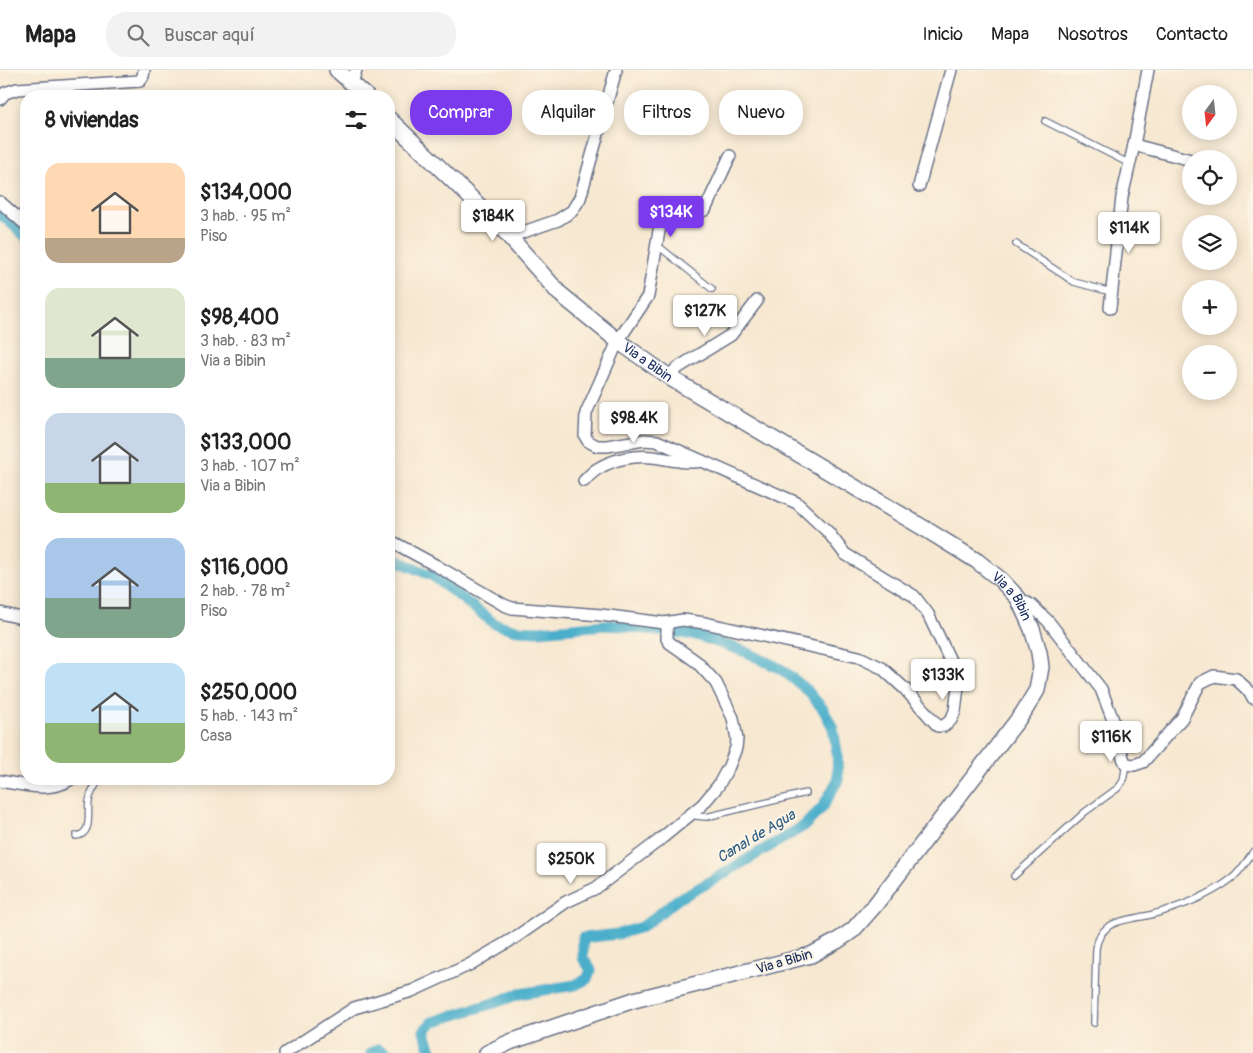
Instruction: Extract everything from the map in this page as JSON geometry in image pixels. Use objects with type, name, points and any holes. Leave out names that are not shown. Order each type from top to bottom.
[{"type":"street","points":[[0,99],[5,93],[17,89],[140,81],[144,70]]},
{"type":"street","points":[[337,70],[354,76],[362,90]]},
{"type":"street","points":[[509,238],[558,220],[572,211],[580,198],[616,70]]},
{"type":"street","points":[[919,186],[951,70]]},
{"type":"street","points":[[1110,308],[1122,197],[1148,70]]},
{"type":"street","name":"Via a Bibin","points":[[395,125],[500,226],[559,293],[618,341],[672,379],[977,562],[1001,580],[1018,598],[1032,628],[1039,652],[1041,668],[1037,690],[1018,721],[875,905],[853,930],[811,955],[634,1000],[510,1042],[487,1053]]},
{"type":"street","points":[[1134,145],[1182,158]]},
{"type":"street","points":[[395,543],[504,606],[512,608],[601,615],[666,630],[683,620],[704,623],[859,658],[882,668],[905,689],[938,726],[944,726],[951,720],[955,711],[958,687],[955,671],[928,614],[914,596],[846,554],[828,532],[797,503],[657,441],[644,440],[597,446],[588,441],[585,436],[586,412],[618,341],[648,296],[664,216],[670,209],[675,208],[705,210],[730,156]]},
{"type":"street","points":[[0,202],[20,220]]},
{"type":"street","points":[[672,379],[674,371],[678,367],[731,336],[758,301]]},
{"type":"street","points":[[584,481],[597,468],[611,462],[636,457],[650,456],[689,464],[702,461]]},
{"type":"street","points":[[1018,598],[1031,605],[1048,621],[1100,688],[1113,720],[1126,764],[1134,765],[1143,762],[1182,718],[1200,683],[1214,676],[1236,679],[1250,692],[1253,698]]},
{"type":"street","points":[[0,613],[20,617]]},
{"type":"street","points":[[286,1053],[354,1008],[412,991],[469,965],[516,937],[566,902],[596,888],[702,805],[718,786],[729,766],[737,739],[733,718],[716,683],[697,662],[670,643],[666,630]]},
{"type":"street","points":[[0,781],[25,786],[52,787],[61,785]]},
{"type":"lane","points":[[1045,121],[1130,164]]},
{"type":"lane","points":[[1016,244],[1074,282],[1111,292]]},
{"type":"lane","points":[[657,245],[712,289]]},
{"type":"lane","points":[[1014,876],[1085,812],[1118,788],[1123,781],[1126,764]]},
{"type":"lane","points":[[76,836],[83,835],[86,832],[89,802],[91,793],[96,785]]},
{"type":"lane","points":[[692,813],[696,816],[706,817],[806,793]]},
{"type":"lane","points":[[1094,1023],[1096,949],[1099,938],[1105,929],[1114,924],[1175,909],[1208,893],[1232,879],[1253,852]]},
{"type":"waterway","name":"Canal de Agua","points":[[0,213],[20,231]]},
{"type":"waterway","name":"Canal de Agua","points":[[395,560],[433,576],[495,624],[517,630],[539,631],[605,625],[623,626],[696,635],[746,652],[781,669],[806,689],[823,709],[833,728],[837,752],[838,780],[822,808],[804,826],[678,899],[642,927],[618,934],[583,938],[583,958],[591,970],[587,979],[575,985],[519,994],[432,1022],[424,1031],[432,1053]]},
{"type":"waterway","name":"Canal de Agua","points":[[371,1053],[378,1049],[387,1053]]}]
